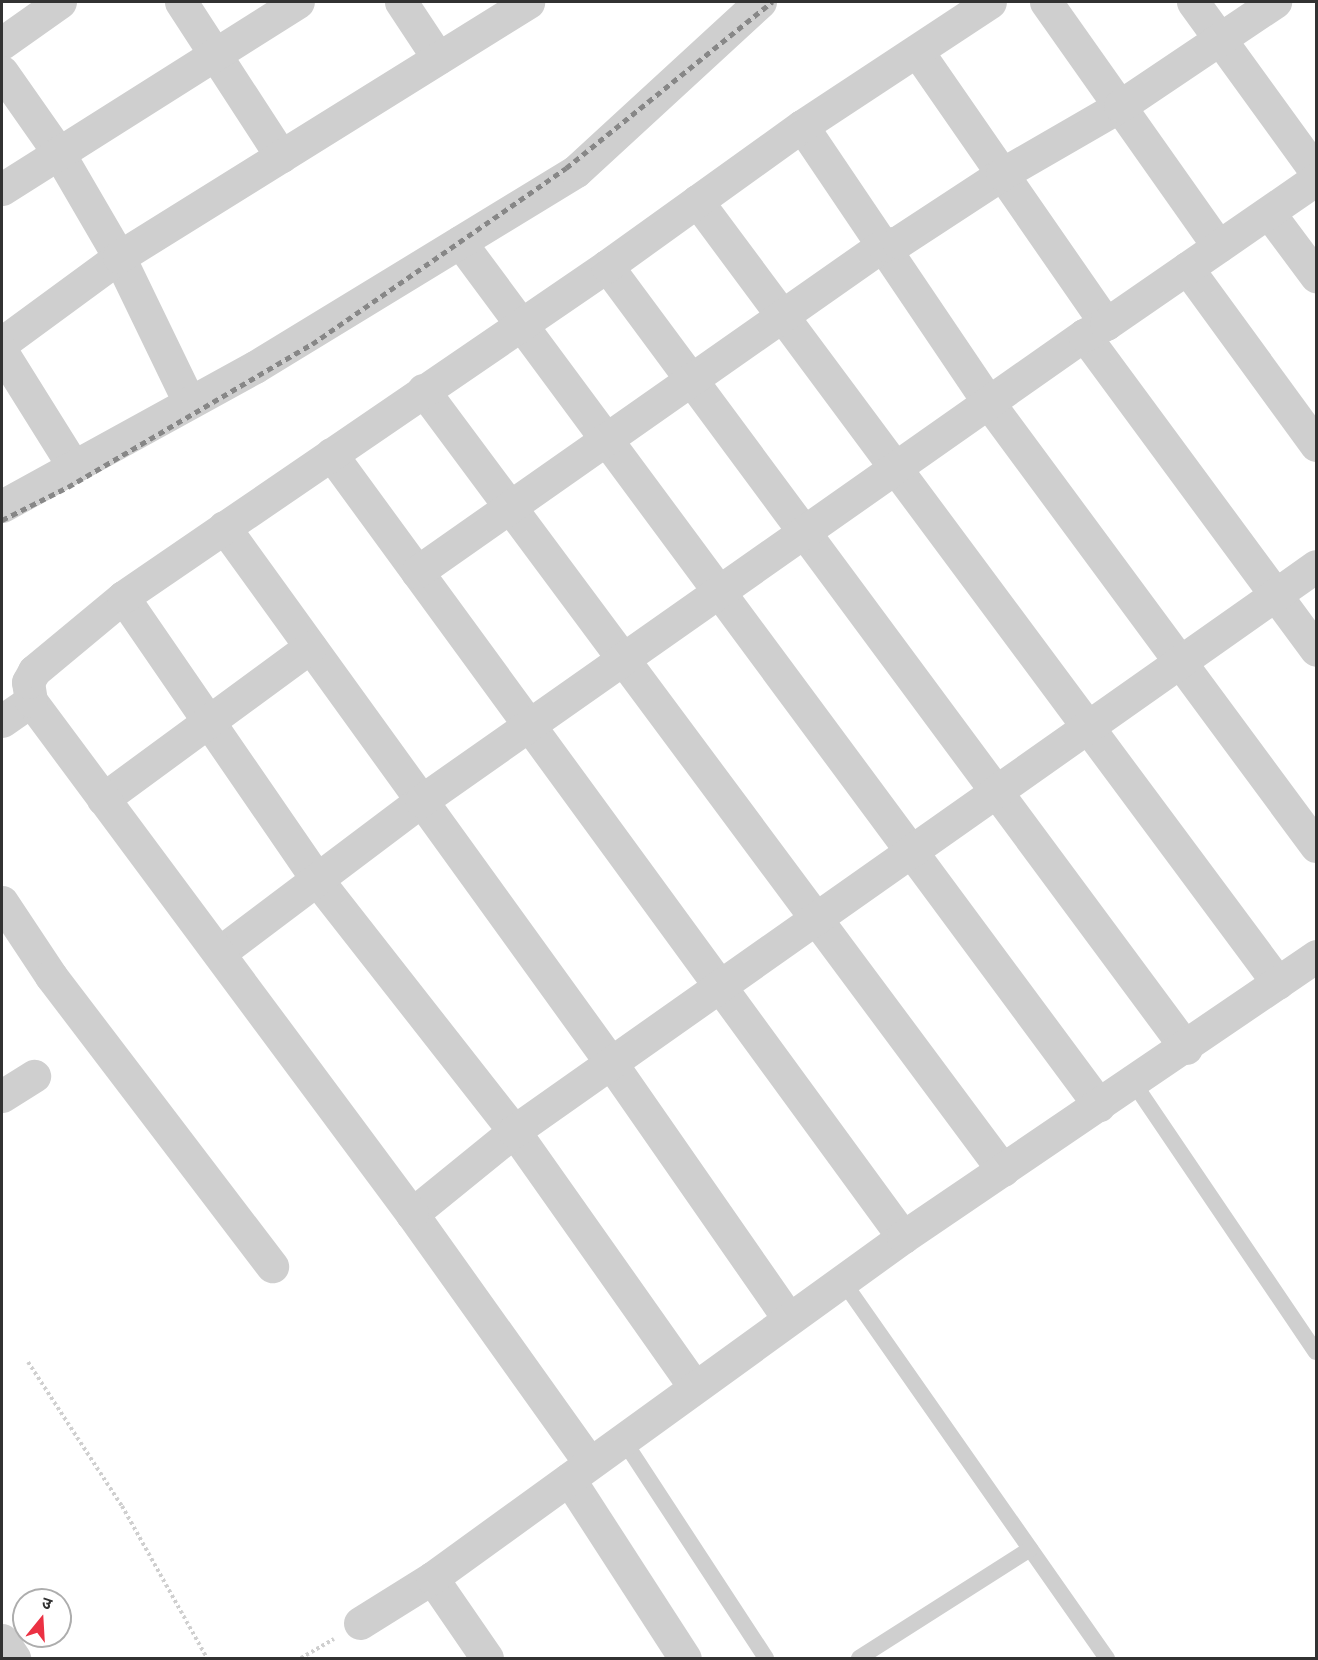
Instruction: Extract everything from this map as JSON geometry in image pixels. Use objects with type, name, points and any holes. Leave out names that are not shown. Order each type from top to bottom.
[{"type":"street","points":[[2,43],[60,2]]},
{"type":"street","points":[[182,2],[281,156]]},
{"type":"street","points":[[2,189],[58,152],[216,56],[298,2]]},
{"type":"street","points":[[401,2],[438,58]]},
{"type":"street","points":[[2,343],[119,257],[528,2]]},
{"type":"street","points":[[2,506],[72,464],[255,367],[576,171],[760,2]]},
{"type":"street","points":[[685,1659],[579,1470],[412,1215],[31,702],[28,688],[34,671],[123,597],[607,266],[802,126],[990,2]]},
{"type":"street","points":[[1046,2],[1218,246]]},
{"type":"street","points":[[1193,2],[1317,172]]},
{"type":"street","points":[[417,572],[509,505],[692,380],[882,245],[898,242],[1002,174],[1120,106],[1275,2]]},
{"type":"street","points":[[917,51],[1002,174],[1095,329],[1275,593],[1317,650]]},
{"type":"street","points":[[2,72],[58,152],[119,257],[189,402]]},
{"type":"street","points":[[802,126],[988,402],[1178,662],[1317,846]]},
{"type":"street","points":[[219,953],[318,881],[421,801],[806,534],[988,402],[1317,179]]},
{"type":"street","points":[[697,201],[1278,983]]},
{"type":"street","points":[[1269,213],[1317,276]]},
{"type":"street","points":[[460,242],[522,322],[1098,1105]]},
{"type":"street","points":[[607,266],[1186,1048]]},
{"type":"street","points":[[1187,268],[1317,445]]},
{"type":"street","points":[[2,352],[72,464]]},
{"type":"street","points":[[423,390],[1003,1170]]},
{"type":"street","points":[[331,454],[903,1236]]},
{"type":"street","points":[[224,527],[611,1063],[788,1317]]},
{"type":"street","points":[[412,1215],[514,1131],[998,794],[1178,662],[1317,566]]},
{"type":"street","points":[[123,597],[318,881],[514,1131],[694,1386]]},
{"type":"street","points":[[103,799],[210,723],[310,647]]},
{"type":"street","points":[[2,721],[31,702]]},
{"type":"street","points":[[2,902],[51,976],[272,1266]]},
{"type":"street","points":[[360,1623],[432,1578],[788,1317],[903,1236],[1186,1048],[1317,956]]},
{"type":"street","points":[[2,1096],[34,1076]]},
{"type":"street","points":[[432,1578],[487,1659]]},
{"type":"street","points":[[2,1640],[14,1659]]},
{"type":"lane","points":[[1133,1083],[1317,1352]]},
{"type":"lane","points":[[842,1280],[1107,1659]]},
{"type":"lane","points":[[622,1438],[766,1659]]},
{"type":"lane","points":[[858,1659],[1030,1549]]},
{"type":"path","points":[[28,1362],[122,1506],[207,1659]]},
{"type":"railway","points":[[2,520],[68,487],[312,344],[566,168],[772,2]]}]
